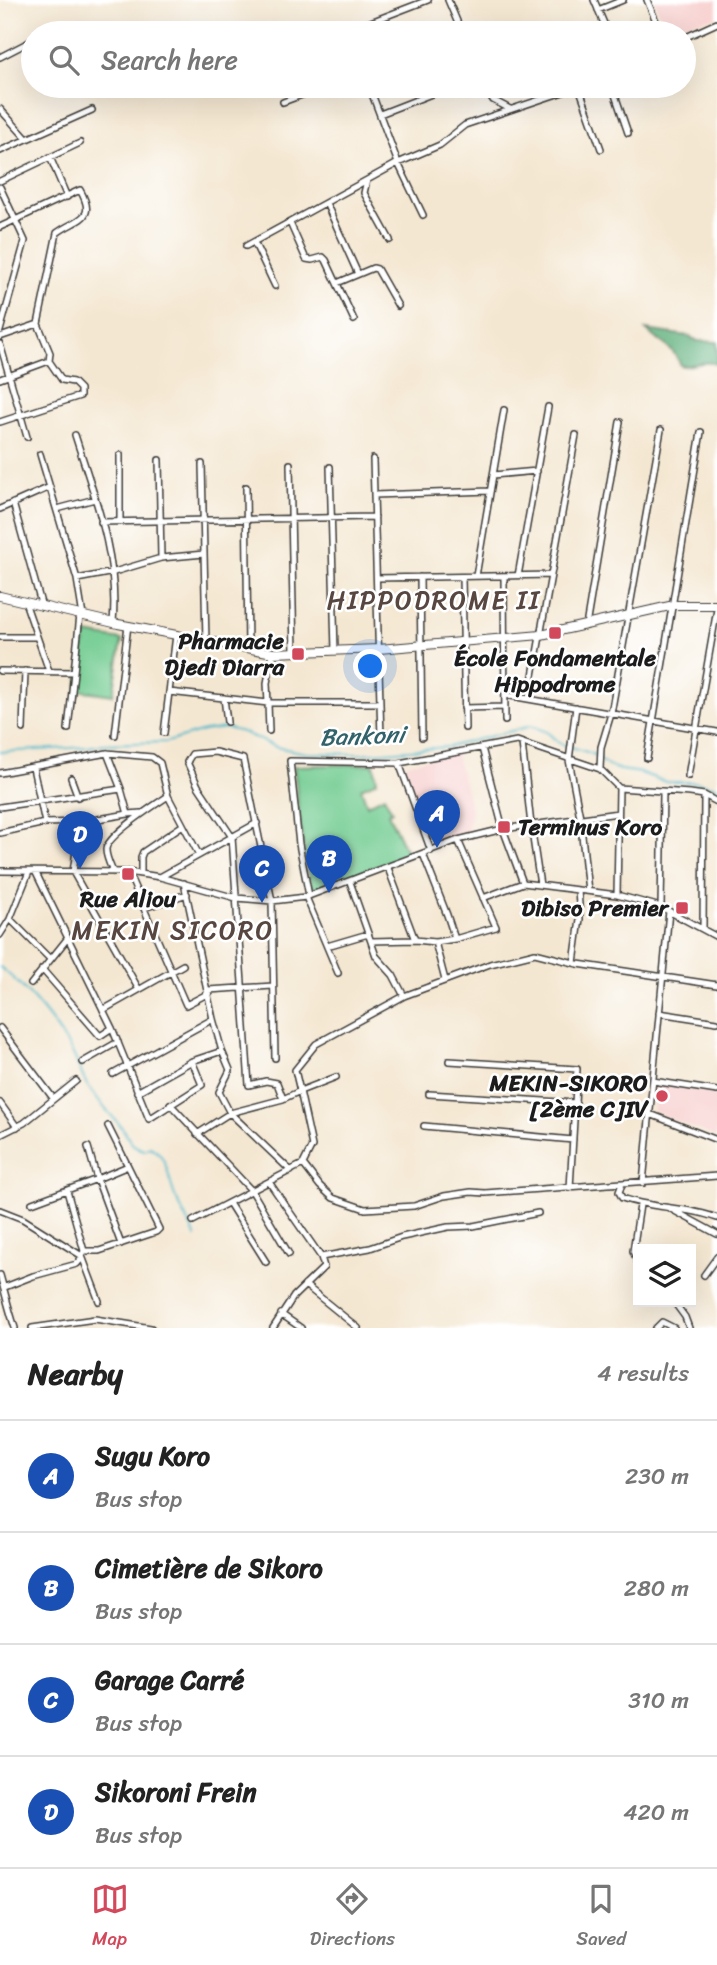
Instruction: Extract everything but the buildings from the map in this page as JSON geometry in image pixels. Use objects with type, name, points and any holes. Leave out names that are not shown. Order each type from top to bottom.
[{"type":"street","points":[[375,21],[428,0]]},
{"type":"street","points":[[448,0],[457,21]]},
{"type":"street","points":[[594,0],[603,21]]},
{"type":"street","points":[[598,10],[623,0]]},
{"type":"street","points":[[647,0],[656,21]]},
{"type":"street","points":[[696,33],[717,23]]},
{"type":"street","points":[[0,57],[21,46]]},
{"type":"street","points":[[284,102],[294,98]]},
{"type":"street","points":[[374,98],[398,163],[423,215]]},
{"type":"street","points":[[380,114],[421,98]]},
{"type":"street","points":[[492,98],[510,109]]},
{"type":"street","points":[[246,246],[398,163],[440,145],[465,125],[543,98]]},
{"type":"street","points":[[584,98],[601,149]]},
{"type":"street","points":[[616,98],[628,133]]},
{"type":"street","points":[[0,109],[26,139]]},
{"type":"street","points":[[0,151],[92,110]]},
{"type":"street","points":[[0,181],[80,143]]},
{"type":"street","points":[[50,157],[67,197]]},
{"type":"street","points":[[367,180],[364,193],[390,240]]},
{"type":"street","points":[[0,187],[25,241],[0,331]]},
{"type":"street","points":[[0,227],[80,190],[88,206],[87,212],[80,220],[57,233],[38,324],[50,353],[49,360],[62,380],[73,382],[80,389],[80,396],[0,422]]},
{"type":"street","points":[[326,204],[358,274]]},
{"type":"street","points":[[290,223],[306,259],[309,261],[323,257],[326,260],[354,320]]},
{"type":"street","points":[[254,242],[275,286]]},
{"type":"street","points":[[337,283],[373,268],[398,306]]},
{"type":"street","points":[[0,337],[38,324]]},
{"type":"street","points":[[0,344],[27,438]]},
{"type":"street","points":[[0,379],[49,360]]},
{"type":"street","points":[[518,576],[548,407]]},
{"type":"street","points":[[476,576],[503,410]]},
{"type":"street","points":[[586,626],[620,422]]},
{"type":"street","points":[[600,769],[601,747],[611,714],[661,430]]},
{"type":"street","points":[[647,758],[701,432]]},
{"type":"street","points":[[75,435],[114,572],[116,597],[113,622]]},
{"type":"street","points":[[529,698],[576,435]]},
{"type":"street","points":[[40,454],[77,579],[81,615],[68,729]]},
{"type":"street","points":[[120,455],[120,521]]},
{"type":"street","points":[[373,459],[381,738]]},
{"type":"street","points":[[159,460],[161,558]]},
{"type":"street","points":[[202,464],[206,641]]},
{"type":"street","points":[[290,464],[294,653]]},
{"type":"street","points":[[330,467],[335,651]]},
{"type":"street","points":[[493,475],[537,471]]},
{"type":"street","points":[[0,509],[50,487]]},
{"type":"street","points":[[246,487],[248,649]]},
{"type":"street","points":[[374,495],[490,491]]},
{"type":"street","points":[[57,509],[95,499]]},
{"type":"street","points":[[13,503],[42,607]]},
{"type":"street","points":[[101,522],[375,517]]},
{"type":"street","points":[[77,579],[114,572],[161,558],[204,555]]},
{"type":"street","points":[[504,576],[505,721]]},
{"type":"street","points":[[377,578],[551,576]]},
{"type":"street","points":[[420,577],[422,737]]},
{"type":"street","points":[[462,577],[465,729]]},
{"type":"street","points":[[0,596],[113,622],[273,653],[379,649],[503,639],[541,635],[674,605],[717,607],[688,776]]},
{"type":"street","points":[[25,602],[49,671]]},
{"type":"street","points":[[115,735],[128,625]]},
{"type":"street","points":[[164,733],[176,635]]},
{"type":"street","points":[[0,637],[37,637]]},
{"type":"street","points":[[269,731],[267,683],[273,653]]},
{"type":"street","points":[[0,671],[74,672]]},
{"type":"street","points":[[23,729],[25,671]]},
{"type":"street","points":[[169,692],[268,703],[380,704]]},
{"type":"street","points":[[505,695],[717,732]]},
{"type":"street","points":[[224,698],[227,722]]},
{"type":"street","points":[[464,708],[505,707]]},
{"type":"street","points":[[576,707],[569,760],[580,817],[587,891]]},
{"type":"street","points":[[522,743],[540,886]]},
{"type":"street","points":[[338,974],[307,897],[290,761],[399,762],[522,743],[600,769],[618,788],[704,795],[717,802]]},
{"type":"street","points":[[482,748],[503,829],[523,883]]},
{"type":"street","points":[[275,1058],[272,901],[243,759],[215,752],[192,754],[187,762],[198,786],[232,837],[249,1085],[266,1081],[277,1083],[283,1099]]},
{"type":"street","points":[[107,753],[128,814]]},
{"type":"street","points":[[0,773],[107,753],[157,759],[168,796],[199,855]]},
{"type":"street","points":[[399,762],[431,851]]},
{"type":"street","points":[[33,768],[45,823]]},
{"type":"street","points":[[71,778],[78,797]]},
{"type":"street","points":[[617,895],[618,788]]},
{"type":"street","points":[[0,807],[121,789]]},
{"type":"street","points":[[661,907],[663,793]]},
{"type":"street","points":[[703,929],[704,795]]},
{"type":"street","points":[[113,872],[105,847],[141,813],[168,796]]},
{"type":"street","points":[[0,833],[45,823],[141,813]]},
{"type":"street","points":[[0,872],[128,872],[160,877],[236,898],[272,901],[307,897],[458,840],[503,829],[618,813]]},
{"type":"street","points":[[80,821],[73,872],[138,988]]},
{"type":"street","points":[[160,877],[257,823]]},
{"type":"street","points":[[141,874],[143,852],[183,825]]},
{"type":"street","points":[[371,941],[435,942],[496,927],[458,840]]},
{"type":"street","points":[[423,854],[454,939]]},
{"type":"street","points":[[388,868],[415,940]]},
{"type":"street","points":[[0,936],[32,872]]},
{"type":"street","points":[[32,872],[112,1028],[149,1119],[202,1085],[192,1062]]},
{"type":"street","points":[[128,872],[186,1005],[209,991],[273,986]]},
{"type":"street","points":[[350,881],[376,956],[393,975],[404,996]]},
{"type":"street","points":[[184,883],[213,1019],[230,1070],[219,1092],[230,1113],[291,1171]]},
{"type":"street","points":[[483,898],[523,883],[617,895],[661,907],[717,937]]},
{"type":"street","points":[[574,964],[580,919],[579,890]]},
{"type":"street","points":[[144,908],[187,894]]},
{"type":"street","points":[[643,1182],[669,911]]},
{"type":"street","points":[[10,919],[50,959]]},
{"type":"street","points":[[327,946],[368,934]]},
{"type":"street","points":[[31,984],[67,939]]},
{"type":"street","points":[[435,942],[445,979]]},
{"type":"street","points":[[193,1221],[303,1164],[312,1146],[295,1070],[316,1044],[404,996],[490,964],[535,953],[574,964],[717,985]]},
{"type":"street","points":[[103,1010],[183,965]]},
{"type":"street","points":[[42,969],[100,1036],[112,1028]]},
{"type":"street","points":[[659,1013],[717,1022]]},
{"type":"street","points":[[113,1074],[213,1019]]},
{"type":"street","points":[[0,1028],[53,1098]]},
{"type":"street","points":[[83,1062],[118,1042]]},
{"type":"street","points":[[137,1092],[192,1062],[222,1051]]},
{"type":"street","points":[[449,1061],[577,1069],[570,1188]]},
{"type":"street","points":[[197,1134],[230,1113],[283,1099],[337,1077]]},
{"type":"street","points":[[0,1135],[17,1127],[76,1081]]},
{"type":"street","points":[[653,1081],[717,1091]]},
{"type":"street","points":[[429,1094],[576,1103]]},
{"type":"street","points":[[0,1103],[17,1127]]},
{"type":"street","points":[[170,1104],[252,1192],[289,1254]]},
{"type":"street","points":[[650,1114],[717,1140]]},
{"type":"street","points":[[5,1287],[77,1264],[83,1255],[159,1229],[108,1126]]},
{"type":"street","points":[[424,1126],[573,1140]]},
{"type":"street","points":[[88,1147],[121,1244]]},
{"type":"street","points":[[303,1164],[333,1198],[365,1209],[414,1206],[444,1196],[471,1192],[570,1188],[717,1176]]},
{"type":"street","points":[[32,1203],[128,1166]]},
{"type":"street","points":[[269,1182],[321,1257],[324,1267],[305,1285],[273,1328]]},
{"type":"street","points":[[622,1184],[619,1192],[622,1198],[640,1205],[690,1210],[717,1218]]},
{"type":"street","points":[[67,1191],[83,1255],[99,1301]]},
{"type":"street","points":[[229,1203],[266,1262]]},
{"type":"street","points":[[634,1244],[640,1205]]},
{"type":"street","points":[[668,1208],[717,1234]]},
{"type":"street","points":[[0,1210],[23,1219],[83,1255]]},
{"type":"street","points":[[321,1257],[370,1248],[402,1237],[448,1227],[473,1226],[538,1213]]},
{"type":"street","points":[[704,1275],[717,1257]]},
{"type":"street","points":[[0,1275],[15,1328]]},
{"type":"street","points":[[305,1285],[358,1328]]},
{"type":"street","points":[[678,1307],[689,1328]]},
{"type":"street","points":[[281,1314],[302,1328]]},
{"type":"street","points":[[32,1328],[95,1319],[151,1328]]},
{"type":"street","points":[[656,1328],[662,1322],[674,1328]]},
{"type":"shaded area","points":[[654,0],[717,0],[717,17],[696,21],[662,21]]},
{"type":"shaded area","points":[[455,751],[471,809],[467,833],[432,845],[404,765]]},
{"type":"shaded area","points":[[655,1083],[717,1093],[717,1138],[653,1111]]},
{"type":"green space","points":[[646,330],[688,336],[698,341],[717,342],[717,364],[681,366],[670,349]]},
{"type":"green space","points":[[86,634],[122,640],[113,695],[77,690]]},
{"type":"green space","points":[[374,764],[377,781],[361,788],[367,805],[384,796],[392,811],[388,813],[408,856],[312,889],[303,844],[294,766]]},
{"type":"waterway","name":"Bankoni","points":[[0,752],[167,742],[204,731],[226,728],[276,747],[306,753],[359,754],[448,747],[531,726],[547,732],[559,743],[593,754],[608,766],[666,782],[695,782],[717,787]]},
{"type":"waterway","points":[[0,967],[28,993],[53,1023],[73,1053],[90,1089],[131,1142],[144,1150],[150,1147],[161,1156],[175,1196],[196,1237]]},
{"type":"place","name":"École Fondamentale Hippodrome","points":[[555,633]]},
{"type":"place","name":"Pharmacie Djedi Diarra","points":[[298,654]]},
{"type":"place","name":"Terminus Koro","points":[[504,827]]},
{"type":"place","name":"Sugu Koro","points":[[437,848]]},
{"type":"place","name":"Sikoroni Frein","points":[[80,869]]},
{"type":"place","name":"Rue Aliou","points":[[128,874]]},
{"type":"place","name":"Cimetière de Sikoro","points":[[329,893]]},
{"type":"place","name":"Garage Carré","points":[[262,903]]},
{"type":"place","name":"Dibiso Premier","points":[[682,908]]},
{"type":"place","name":"MEKIN-SIKORO [2ème C]IV","points":[[662,1096]]},
{"type":"district","name":"HIPPODROME II","points":[[434,600]]},
{"type":"district","name":"MEKIN SICORO","points":[[173,930]]}]
